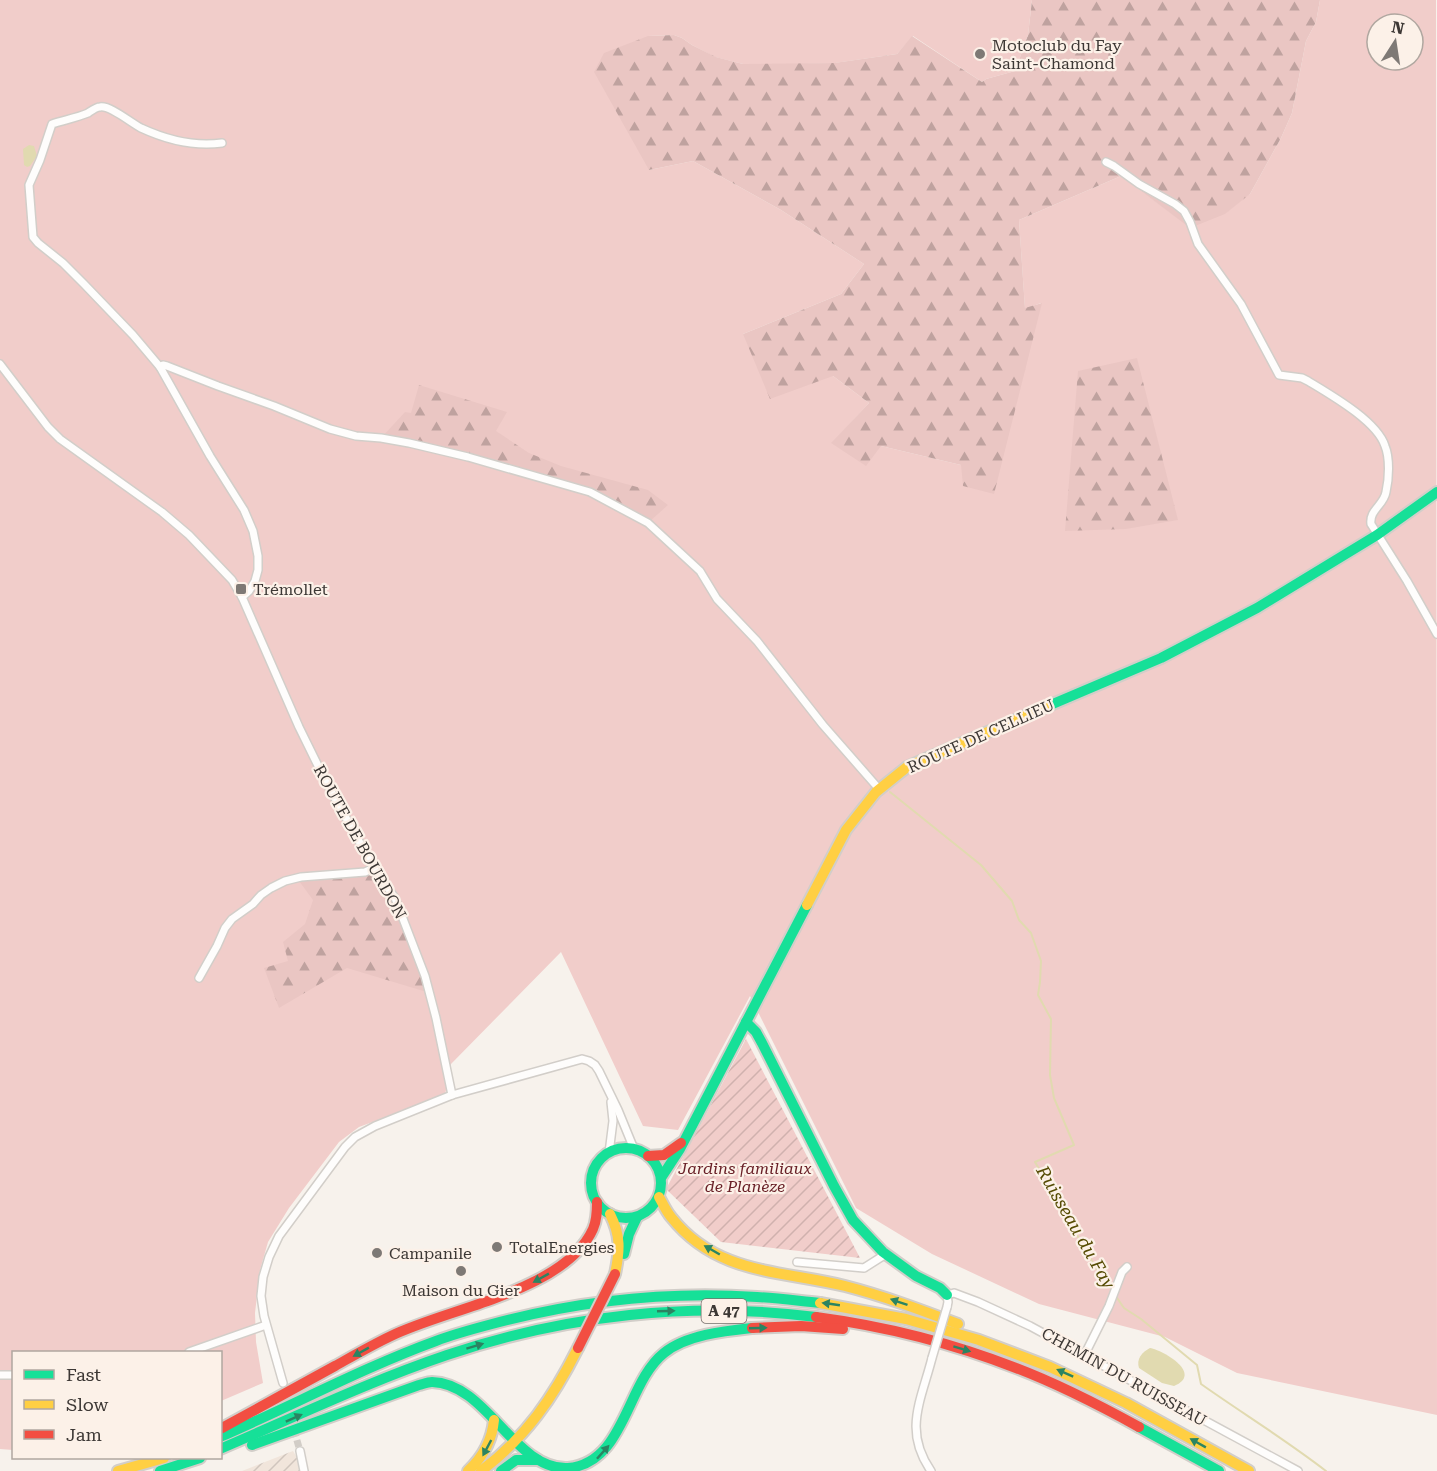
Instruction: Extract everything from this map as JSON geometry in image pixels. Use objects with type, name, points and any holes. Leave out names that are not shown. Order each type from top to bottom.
[{"type":"main road","name":"ROUTE DE CELLIEU","points":[[661,1178],[684,1141],[846,830],[879,789],[907,767],[1161,658],[1257,608],[1377,535],[1437,492]]},
{"type":"main road","points":[[746,1022],[756,1032],[762,1043],[853,1220],[886,1254],[916,1276],[940,1288],[947,1295]]},
{"type":"main road","points":[[648,1156],[664,1155],[684,1141]]},
{"type":"main road","points":[[634,1149],[648,1156],[658,1169],[661,1178],[659,1197],[646,1213],[637,1217],[619,1218],[610,1214],[597,1202],[593,1193],[592,1176],[596,1166],[609,1153],[616,1150],[634,1149]]},
{"type":"main road","points":[[659,1197],[669,1215],[686,1233],[727,1259],[749,1267],[832,1283],[881,1296],[973,1329],[990,1343]]},
{"type":"main road","points":[[222,1428],[393,1335],[538,1280],[556,1269],[586,1241],[594,1228],[597,1202]]},
{"type":"main road","points":[[610,1214],[619,1238],[620,1251],[615,1274]]},
{"type":"main road","points":[[481,1471],[516,1441],[547,1405],[615,1274],[637,1217]]},
{"type":"main road","name":"A 47","points":[[222,1436],[405,1354],[453,1335],[532,1313],[564,1307],[615,1300],[730,1294],[781,1297],[862,1309],[907,1318],[990,1343],[1033,1359],[1096,1388],[1249,1471]]},
{"type":"main road","name":"A 47","points":[[222,1448],[407,1368],[481,1344],[560,1324],[651,1312],[725,1311],[766,1312],[839,1320],[928,1339],[982,1355],[1035,1376],[1095,1404],[1219,1471]]},
{"type":"main road","points":[[222,1455],[432,1382],[444,1384],[471,1398],[538,1460],[566,1469],[583,1466],[596,1459],[609,1445],[642,1378],[651,1365],[665,1352],[683,1341],[750,1328],[839,1328],[878,1333],[899,1332]]},
{"type":"main road","points":[[468,1471],[477,1463],[489,1445],[494,1433],[494,1420]]},
{"type":"main road","points":[[118,1471],[161,1459]]},
{"type":"main road","points":[[160,1471],[197,1459]]},
{"type":"main road","points":[[501,1471],[516,1460],[538,1460]]},
{"type":"street","points":[[222,143],[180,142],[143,129],[103,106],[52,124],[29,185],[33,237],[84,284],[160,367],[210,456],[244,510],[253,531],[258,570],[255,581],[242,597]]},
{"type":"street","points":[[1106,162],[1184,211],[1198,244],[1241,304],[1279,375],[1308,381],[1365,419],[1380,435],[1388,458],[1386,493],[1384,501],[1372,513],[1371,524],[1437,634]]},
{"type":"street","name":"ROUTE DE BOURDON","points":[[0,364],[48,427],[60,439],[162,512],[189,535],[232,580],[242,597],[299,728],[327,784],[374,868],[395,898],[425,976],[436,1018],[449,1097]]},
{"type":"street","points":[[160,367],[163,365],[187,373],[330,429],[356,436],[381,438],[448,452],[590,492],[648,523],[700,571],[717,599],[757,641],[823,725],[879,789]]},
{"type":"street","points":[[200,978],[225,928],[237,915],[271,888],[301,877],[365,872],[374,868]]},
{"type":"street","points":[[283,1383],[264,1316],[261,1296],[263,1277],[279,1236],[345,1147],[355,1137],[375,1126],[449,1097],[582,1059],[595,1065],[599,1071],[634,1149]]},
{"type":"street","points":[[609,1094],[613,1109],[609,1153]]},
{"type":"street","points":[[797,1262],[864,1269],[886,1254]]},
{"type":"street","points":[[1085,1354],[1122,1272],[1127,1267]]},
{"type":"street","name":"CHEMIN DU RUISSEAU","points":[[947,1295],[958,1294],[1030,1326],[1298,1471]]},
{"type":"street","points":[[931,1471],[919,1451],[915,1430],[918,1411],[947,1307],[947,1295]]},
{"type":"street","points":[[194,1351],[266,1325]]},
{"type":"street","points":[[300,1451],[304,1471]]},
{"type":"shaded area","points":[[29,145],[34,146],[37,156],[27,167],[24,165],[23,149]]},
{"type":"shaded area","points":[[1150,1348],[1172,1358],[1183,1369],[1185,1375],[1182,1381],[1174,1386],[1162,1383],[1139,1368],[1140,1356]]},
{"type":"shaded area","points":[[293,1451],[305,1471],[242,1471]]},
{"type":"green space","points":[[0,0],[1032,0],[1028,35],[1015,71],[982,82],[913,36],[897,54],[835,63],[770,65],[743,64],[715,57],[674,35],[648,36],[649,170],[693,161],[781,210],[864,264],[841,294],[743,334],[833,376],[869,403],[832,443],[881,446],[961,465],[1041,303],[1025,309],[1019,220],[1121,176],[1190,227],[1250,194],[1292,113],[1306,41],[1316,22],[1320,0],[1436,0],[1437,1415],[1237,1373],[1165,1337],[1039,1304],[932,1254],[856,1208],[750,996],[678,1130],[643,1126],[561,952],[451,1064],[445,1095],[359,1127],[339,1142],[289,1208],[268,1242],[260,1270],[255,1313],[256,1342],[263,1383],[222,1401],[222,1351],[12,1351],[12,1450],[0,1449]]},
{"type":"green space","points":[[1032,0],[1320,0],[1316,22],[1306,41],[1292,113],[1281,138],[1250,194],[1225,214],[1190,228],[1121,176],[1019,220],[1025,308],[1042,303],[994,494],[963,486],[961,465],[881,446],[866,466],[831,443],[869,403],[833,376],[770,399],[743,334],[841,294],[864,264],[781,210],[693,161],[649,170],[594,72],[604,53],[648,36],[674,35],[716,57],[743,64],[834,63],[897,54],[912,36],[982,82],[1015,71],[1028,35]]},
{"type":"green space","points":[[1137,358],[1178,520],[1126,529],[1065,531],[1078,371]]},
{"type":"green space","points":[[419,385],[507,412],[496,431],[529,453],[561,466],[648,490],[668,505],[648,523],[596,495],[468,457],[381,438],[405,412],[411,413]]},
{"type":"green space","points":[[374,868],[395,898],[430,993],[347,968],[279,1008],[264,968],[288,961],[283,942],[305,924],[313,900],[299,881]]},
{"type":"green space","name":"Jardins familiaux de Planèze","points":[[746,1039],[860,1258],[721,1242],[666,1189]]},
{"type":"waterway","name":"Ruisseau du Fay","points":[[890,792],[981,865],[1012,901],[1019,920],[1031,933],[1041,961],[1038,995],[1051,1019],[1050,1075],[1054,1098],[1074,1145],[1035,1162],[1100,1275],[1112,1290]]},
{"type":"waterway","name":"Ruisseau du Fay","points":[[1115,1295],[1124,1308],[1197,1365],[1201,1384],[1326,1471]]},
{"type":"tunnel","points":[[294,1430],[300,1451]]},
{"type":"traffic: fast","points":[[1048,706],[1161,658],[1257,608],[1377,535],[1437,492]]},
{"type":"traffic: fast","points":[[661,1178],[680,1149],[807,905]]},
{"type":"traffic: fast","points":[[746,1022],[756,1032],[762,1043],[853,1220],[883,1252],[916,1276],[940,1288],[947,1295]]},
{"type":"traffic: fast","points":[[626,1148],[639,1151],[651,1158],[658,1170],[661,1183],[658,1196],[651,1208],[639,1215],[626,1218],[613,1215],[601,1208],[594,1196],[591,1183],[594,1170],[601,1158],[613,1151],[626,1148]]},
{"type":"traffic: fast","points":[[624,1254],[629,1234],[637,1217]]},
{"type":"traffic: fast","points":[[222,1436],[354,1375],[443,1338],[524,1316],[590,1304],[690,1295],[765,1297],[820,1303]]},
{"type":"traffic: fast","points":[[222,1448],[418,1365],[492,1341],[537,1330],[583,1321],[676,1311],[769,1312],[816,1317]]},
{"type":"traffic: fast","points":[[252,1445],[432,1382],[451,1386],[469,1396],[532,1456],[549,1465],[568,1468],[587,1463],[602,1452],[623,1420],[651,1366],[664,1353],[694,1338],[718,1332],[752,1328]]},
{"type":"traffic: fast","points":[[1139,1427],[1219,1471]]},
{"type":"traffic: fast","points":[[160,1471],[197,1459]]},
{"type":"traffic: fast","points":[[501,1471],[516,1460],[538,1460]]},
{"type":"traffic: slow","points":[[807,905],[846,830],[876,792],[907,767],[1048,706]]},
{"type":"traffic: slow","points":[[659,1197],[669,1215],[689,1236],[708,1250],[729,1260],[751,1267],[860,1290],[958,1324]]},
{"type":"traffic: slow","points":[[610,1214],[618,1243],[615,1274]]},
{"type":"traffic: slow","points":[[820,1303],[906,1319],[979,1340],[1050,1367],[1126,1403],[1249,1471]]},
{"type":"traffic: slow","points":[[481,1471],[512,1444],[537,1416],[559,1384],[578,1348]]},
{"type":"traffic: slow","points":[[468,1471],[486,1448],[494,1420]]},
{"type":"traffic: slow","points":[[118,1471],[160,1459]]},
{"type":"traffic: jam","points":[[648,1156],[664,1155],[681,1143]]},
{"type":"traffic: jam","points":[[222,1428],[391,1336],[503,1295],[532,1283],[558,1268],[579,1250],[593,1229],[597,1202]]},
{"type":"traffic: jam","points":[[578,1348],[615,1274]]},
{"type":"traffic: jam","points":[[816,1317],[918,1336],[992,1359],[1063,1388],[1139,1427]]},
{"type":"traffic: jam","points":[[752,1328],[801,1326],[843,1329]]},
{"type":"place","name":"Motoclub du Fay Saint-Chamond","points":[[980,54]]},
{"type":"place","name":"Trémollet","points":[[241,589]]},
{"type":"place","name":"TotalEnergies","points":[[497,1247]]},
{"type":"place","name":"Campanile","points":[[377,1253]]},
{"type":"place","name":"Maison du Gier","points":[[461,1271]]}]
